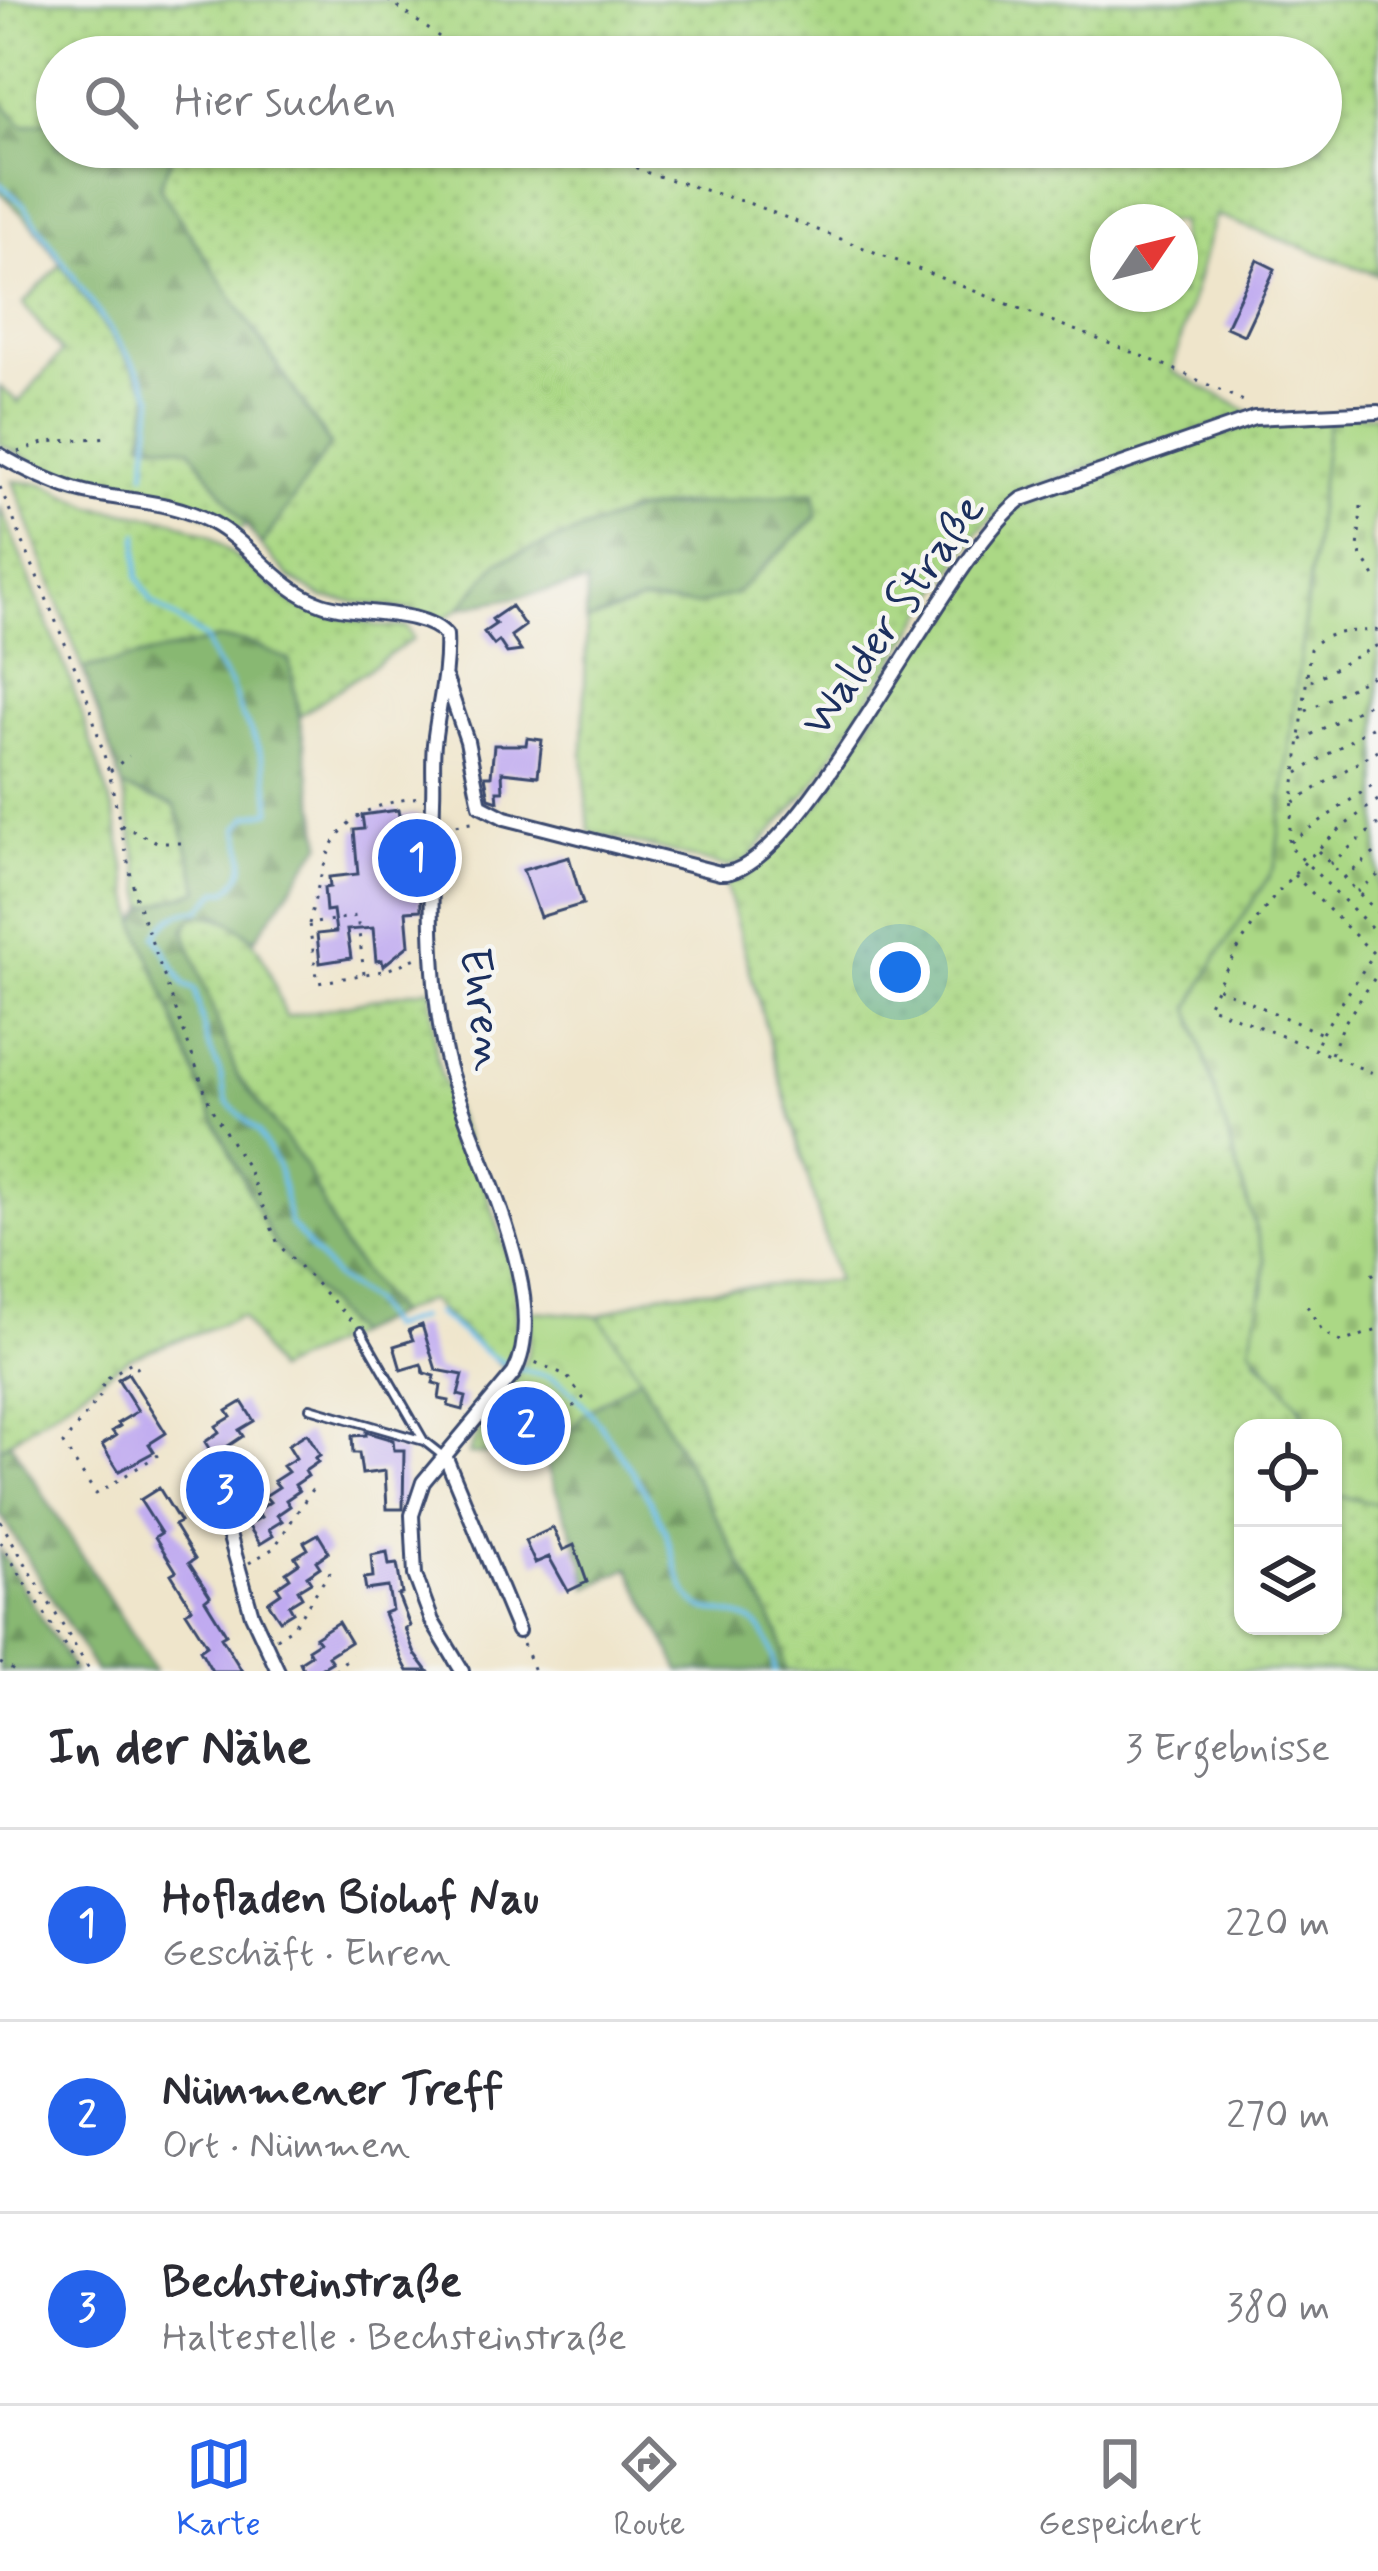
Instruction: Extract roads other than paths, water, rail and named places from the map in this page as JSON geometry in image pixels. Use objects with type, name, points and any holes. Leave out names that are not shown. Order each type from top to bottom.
[{"type":"street","name":"Walder Straße","points":[[446,678],[466,741],[476,800],[495,814],[720,873],[746,868],[805,808],[937,607],[1011,507],[1122,462],[1265,416],[1378,412]]},
{"type":"street","points":[[2,457],[85,492],[158,502],[194,514],[235,537],[290,588],[327,606],[432,622],[446,635],[446,678]]},
{"type":"street","name":"Ehren","points":[[446,678],[434,746],[432,829],[434,951],[446,1056],[511,1244],[525,1330],[515,1369],[496,1398]]},
{"type":"street","points":[[462,1671],[423,1600],[415,1575],[412,1515],[420,1489],[496,1398]]},
{"type":"street","points":[[446,1458],[518,1631]]},
{"type":"street","points":[[218,1495],[237,1570],[278,1671]]},
{"type":"lane","points":[[361,1331],[424,1441]]},
{"type":"lane","points":[[481,1417],[491,1426],[505,1421],[507,1407],[496,1398]]},
{"type":"lane","points":[[310,1408],[424,1441],[446,1458]]},
{"type":"waterway","points":[[0,184],[24,205],[153,397],[145,473]]},
{"type":"waterway","points":[[138,534],[138,577],[152,602],[206,639],[260,751],[271,811],[248,816],[238,828],[244,862],[234,884],[227,891],[218,891],[200,910],[175,917],[156,936],[185,985],[195,990],[227,1102],[258,1132],[279,1169],[290,1224],[337,1279],[371,1302],[388,1328],[419,1318]]},
{"type":"waterway","points":[[436,1313],[500,1361],[550,1377],[575,1395],[645,1492],[688,1595],[710,1611],[750,1620],[770,1646],[775,1671]]},
{"type":"place","name":"Hofladen Biohof Nau","points":[[417,858]]},
{"type":"place","name":"Nümmener Treff","points":[[526,1426]]},
{"type":"place","name":"Bechsteinstraße","points":[[225,1490]]}]
